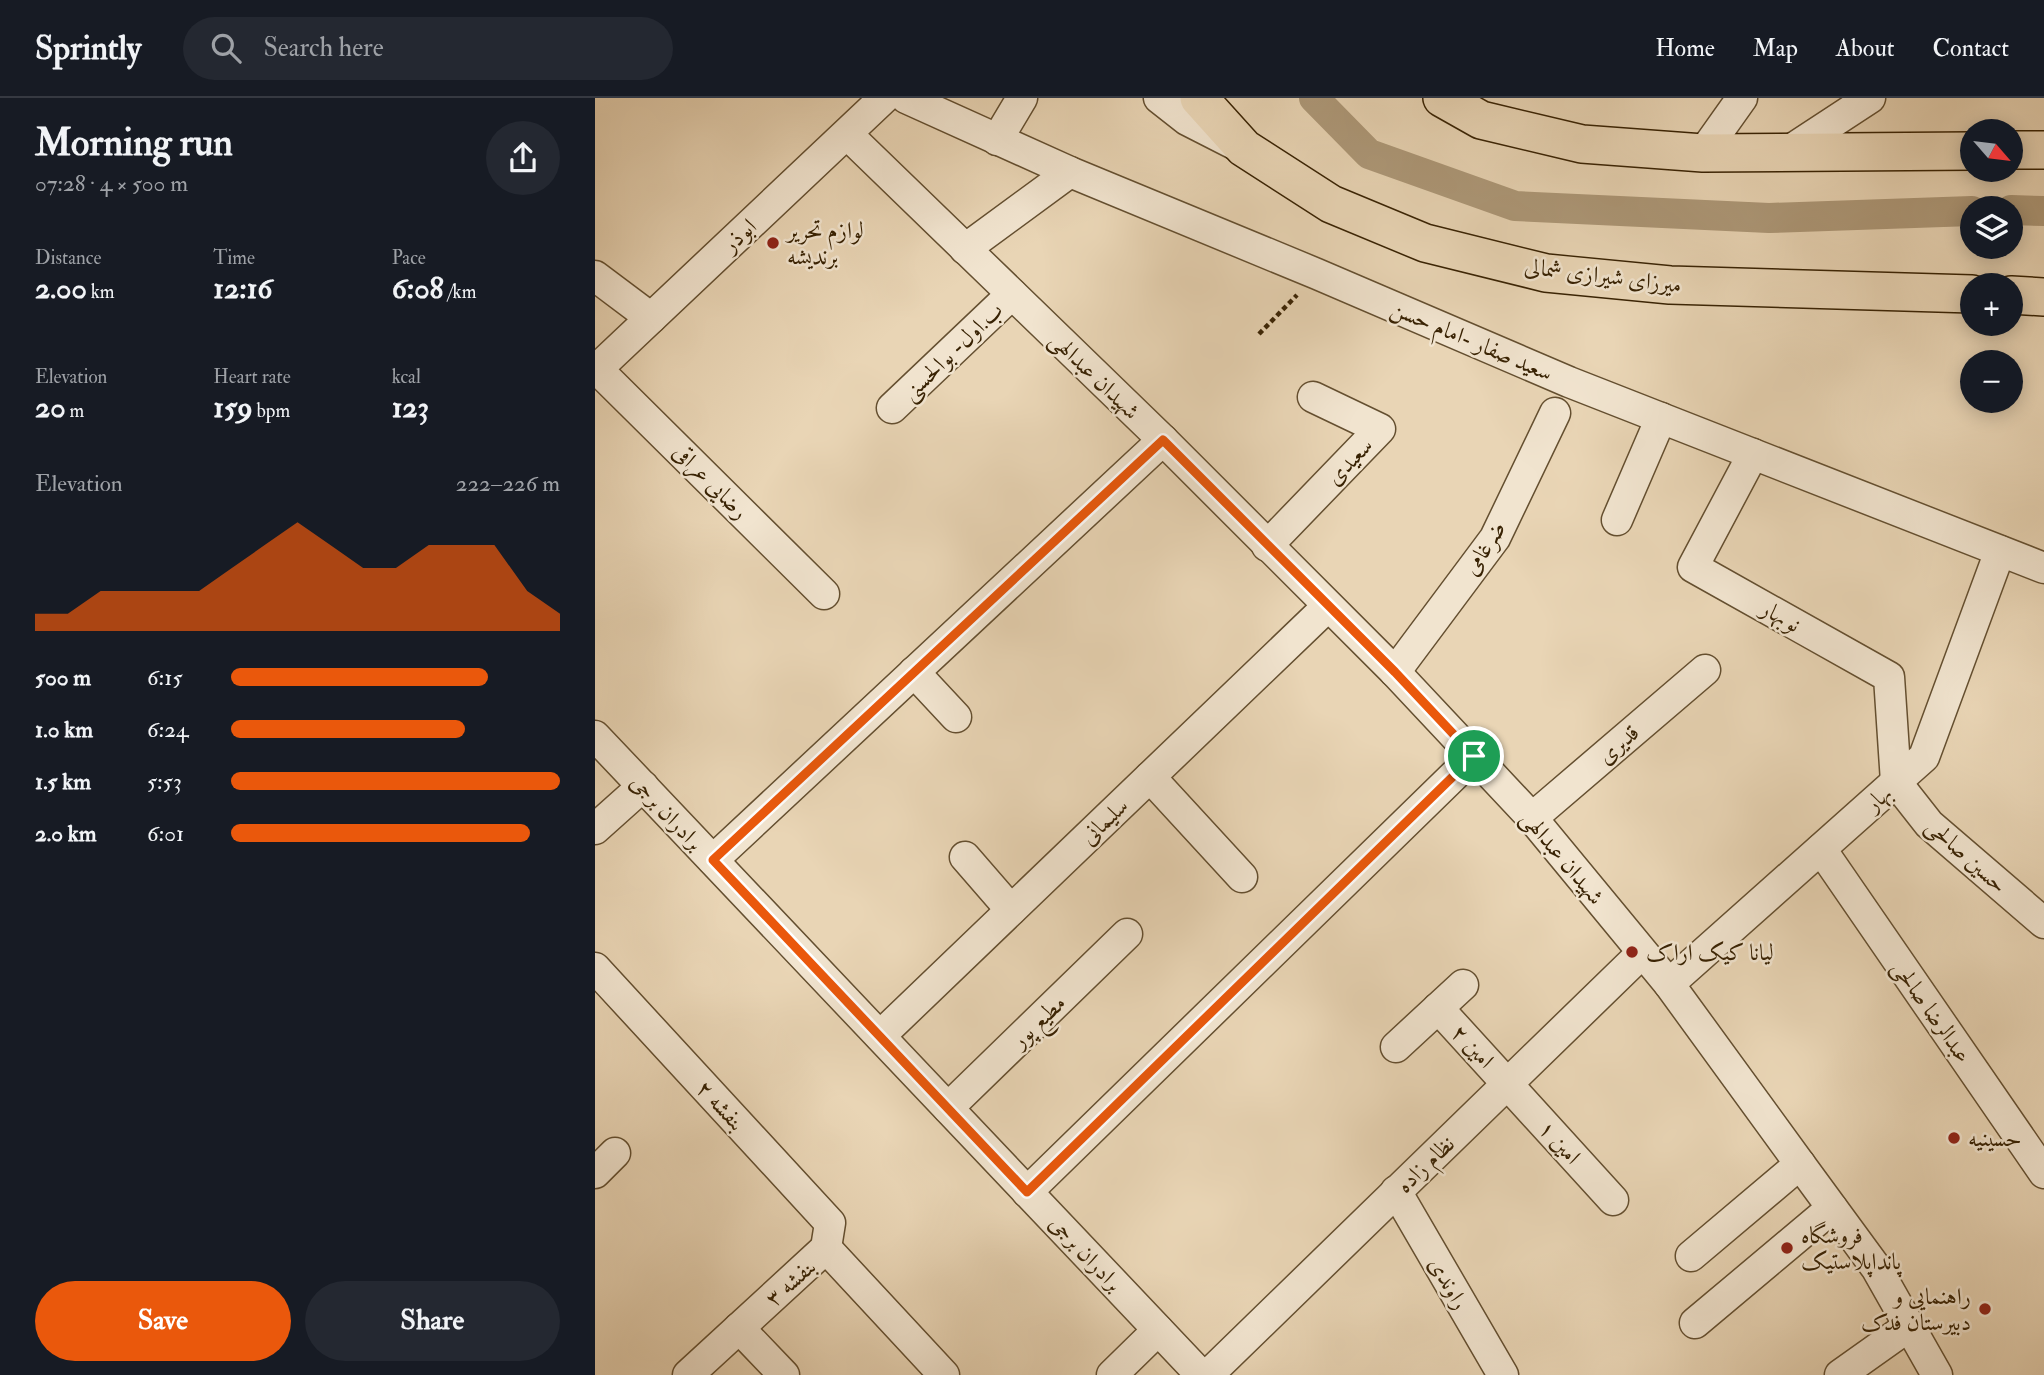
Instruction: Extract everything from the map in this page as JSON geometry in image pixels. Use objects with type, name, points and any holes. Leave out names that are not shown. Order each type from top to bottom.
[{"type":"main road","name":"میرزای شیرازی شمالی","points":[[1199,98],[1244,148],[1331,204],[1425,243],[1546,273],[1670,285],[1960,294]]},
{"type":"main road","points":[[1443,98],[1481,120],[1582,144],[1703,153],[1960,150]]},
{"type":"main road","points":[[2023,150],[2044,150]]},
{"type":"main road","points":[[2023,296],[2044,297]]},
{"type":"street","name":"ابوذر","points":[[596,370],[884,98]]},
{"type":"street","name":"سعید صفار -امام حسن","points":[[906,98],[1070,172],[1569,382],[2044,568]]},
{"type":"street","points":[[997,140],[1022,98]]},
{"type":"street","points":[[1159,98],[1194,124],[1244,148]]},
{"type":"street","points":[[1703,153],[1742,98]]},
{"type":"street","points":[[1789,151],[1870,98]]},
{"type":"street","name":"شهیدان عبدالهی","points":[[847,134],[1163,440],[1395,672],[1532,818],[1669,984],[1877,1269],[1937,1375]]},
{"type":"street","points":[[965,249],[1070,172]]},
{"type":"street","points":[[595,276],[652,318]]},
{"type":"street","name":"ب.اول- بوالحسنی","points":[[892,408],[1012,294]]},
{"type":"street","name":"رضایی عراقی","points":[[596,370],[824,594]]},
{"type":"street","name":"سعیدی","points":[[1267,546],[1380,429],[1313,397]]},
{"type":"street","name":"ضرغامی","points":[[1395,672],[1495,538],[1555,413]]},
{"type":"street","points":[[1617,520],[1661,418]]},
{"type":"street","points":[[713,860],[1163,440]]},
{"type":"street","name":"نوبهار","points":[[1753,454],[1693,567],[1889,677],[1896,782]]},
{"type":"street","name":"بهار","points":[[1669,984],[1924,757],[2000,551]]},
{"type":"street","name":"سلیمانی","points":[[880,1036],[1328,606]]},
{"type":"street","name":"قدیری","points":[[1532,818],[1705,670]]},
{"type":"street","points":[[914,672],[956,717]]},
{"type":"street","name":"برادران برجی","points":[[595,736],[1201,1375]]},
{"type":"street","points":[[1027,1192],[1474,756]]},
{"type":"street","points":[[1150,777],[1243,877]]},
{"type":"street","name":"حسین صالحی","points":[[1896,782],[1929,824],[2044,923]]},
{"type":"street","points":[[595,829],[643,786]]},
{"type":"street","name":"عبدالرضا صالحی","points":[[1821,849],[2044,1173]]},
{"type":"street","points":[[965,857],[1011,910]]},
{"type":"street","name":"مطیع پور","points":[[948,1108],[1127,934]]},
{"type":"street","name":"نظام زاده","points":[[1208,1375],[1642,953]]},
{"type":"street","name":"بنفشه ۲","points":[[595,968],[830,1223],[826,1248]]},
{"type":"street","points":[[1396,1047],[1463,985]]},
{"type":"street","name":"امین ۲","points":[[1438,1008],[1508,1084]]},
{"type":"street","name":"امین ۱","points":[[1508,1084],[1613,1200]]},
{"type":"street","points":[[1691,1256],[1800,1164]]},
{"type":"street","name":"راوندی","points":[[1396,1191],[1503,1375]]},
{"type":"street","points":[[1695,1324],[1832,1208]]},
{"type":"street","name":"بنفشه ۳","points":[[688,1375],[826,1248],[944,1375]]},
{"type":"street","points":[[1840,1375],[1909,1326]]},
{"type":"street","points":[[739,1328],[784,1375]]},
{"type":"street","points":[[1112,1375],[1158,1330]]},
{"type":"path","points":[[1259,334],[1317,274]]},
{"type":"waterway","points":[[1314,98],[1369,154],[1515,206],[1769,218],[1960,211]]},
{"type":"waterway","points":[[2023,210],[2044,211]]},
{"type":"place","name":"لوازم تحریر برندیشه","points":[[773,243]]},
{"type":"place","name":"لیانا کیک اراک","points":[[1632,952]]},
{"type":"place","name":"حسینیه","points":[[1954,1138]]},
{"type":"place","name":"فروشگاه پانداپلاستیک","points":[[1787,1248]]},
{"type":"place","name":"راهنمایی و دبیرستان فدک","points":[[1985,1309]]},
{"type":"route","points":[[1163,440],[1395,672],[1474,756],[1027,1192],[713,860],[1163,440]]}]
